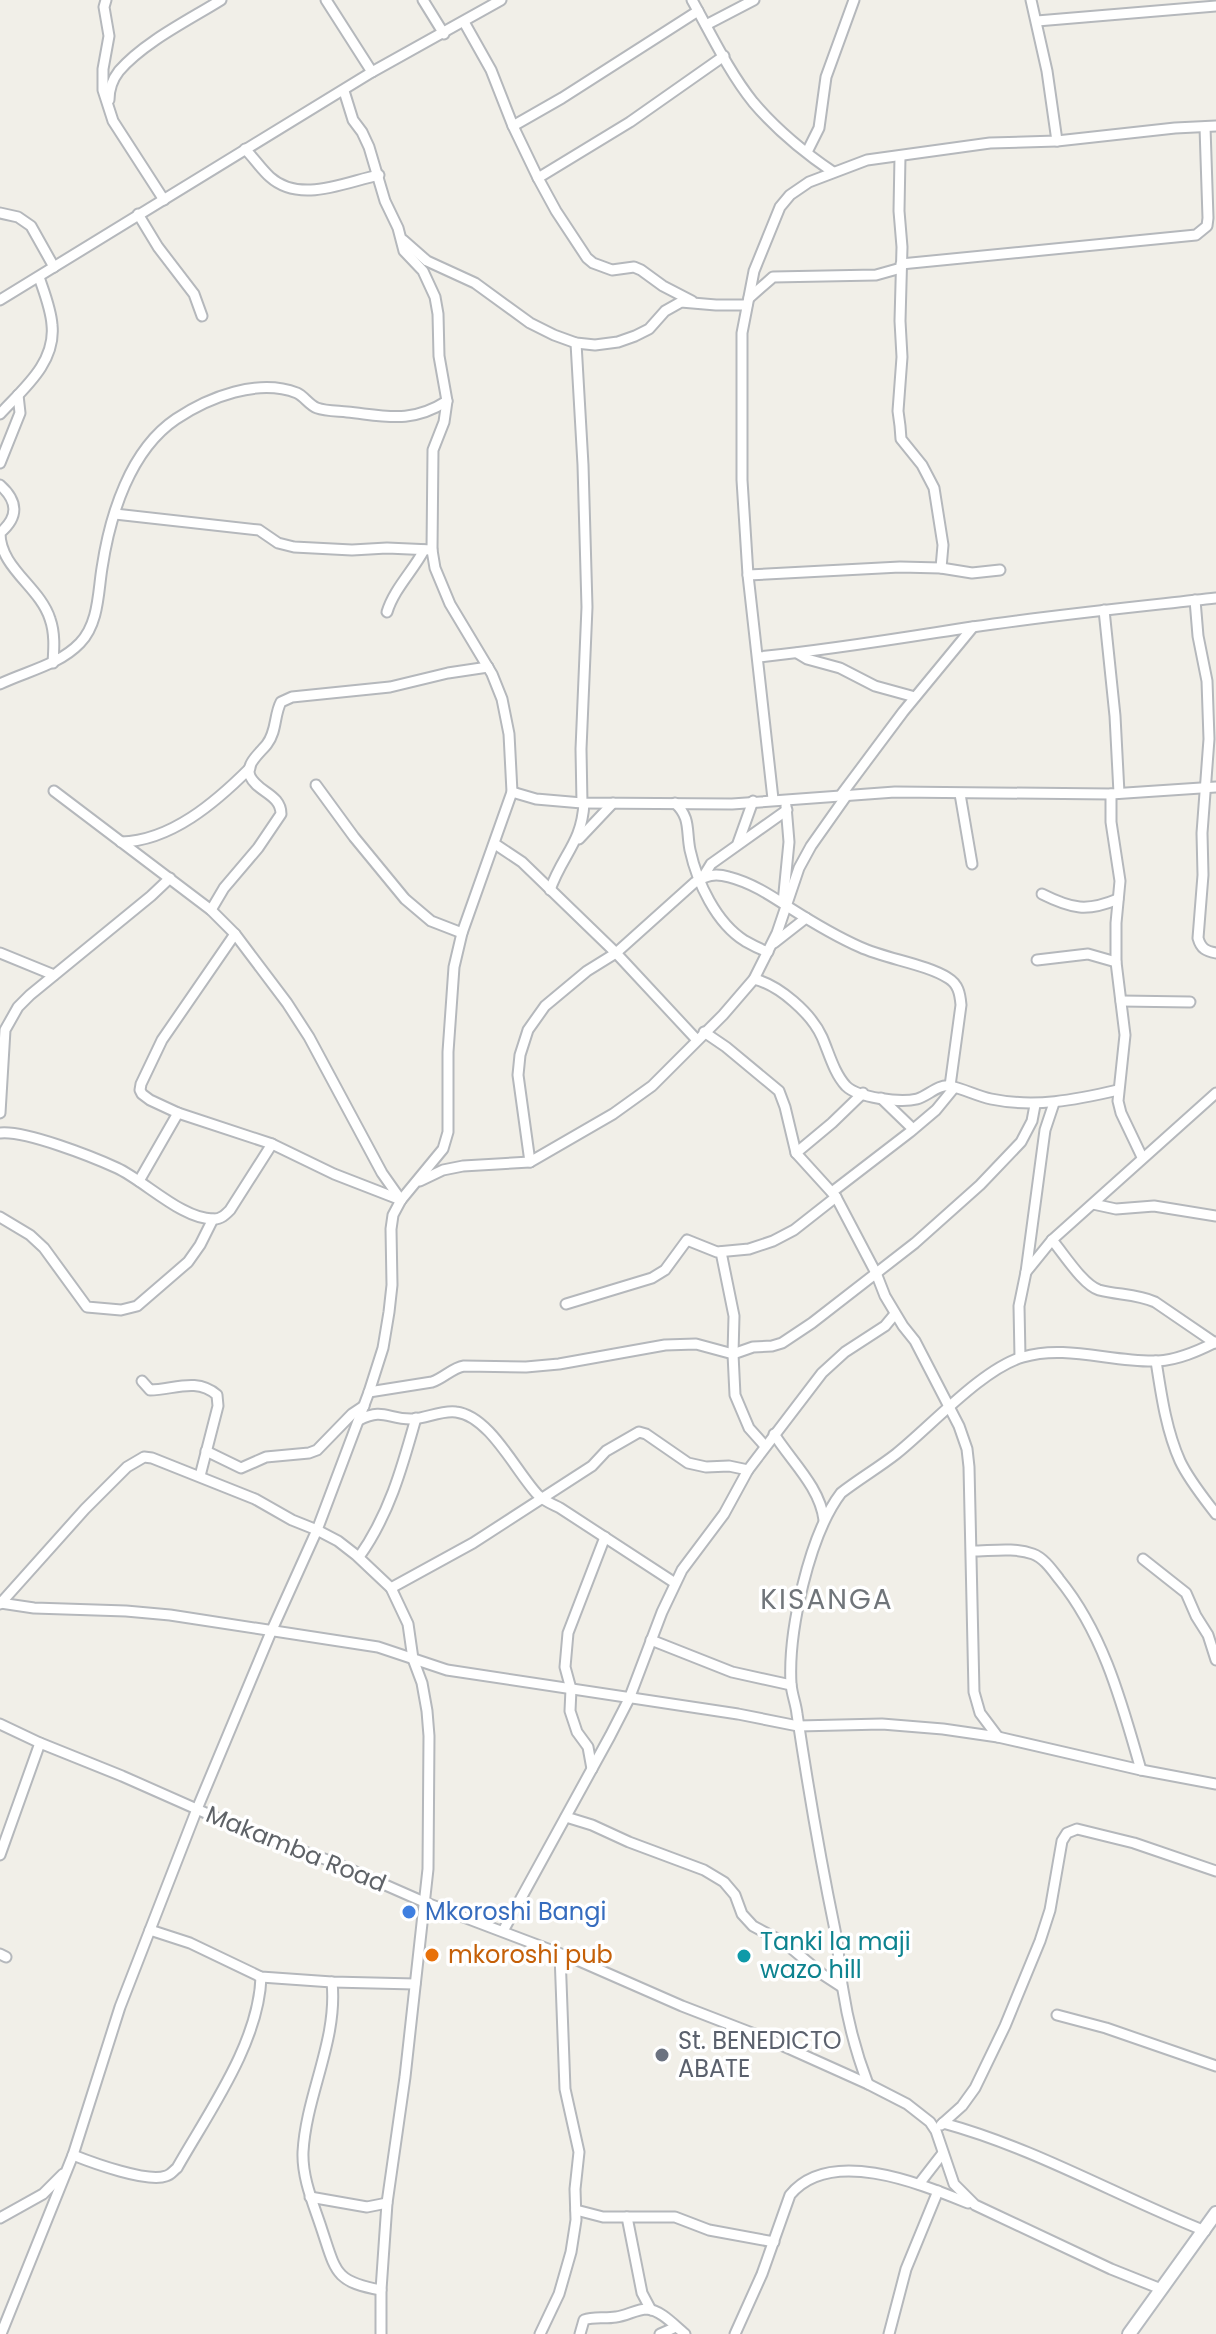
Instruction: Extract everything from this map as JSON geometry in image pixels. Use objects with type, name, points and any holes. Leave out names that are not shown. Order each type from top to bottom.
[{"type":"main road","points":[[1129,2334],[1216,2213]]},
{"type":"street","points":[[106,0],[104,7],[109,36],[103,90],[113,121],[164,200]]},
{"type":"street","points":[[109,104],[109,91],[119,71],[177,25],[221,0]]},
{"type":"street","points":[[326,0],[372,72]]},
{"type":"street","points":[[423,0],[444,34]]},
{"type":"street","points":[[0,300],[372,72],[501,0]]},
{"type":"street","points":[[692,0],[754,102],[766,116],[833,172]]},
{"type":"street","points":[[706,25],[754,0]]},
{"type":"street","points":[[807,152],[819,128],[826,77],[854,0]]},
{"type":"street","points":[[1031,0],[1057,141]]},
{"type":"street","points":[[1037,21],[1216,6]]},
{"type":"street","points":[[513,126],[698,11]]},
{"type":"street","points":[[464,22],[491,70],[538,178],[587,258],[612,270],[634,267],[695,302]]},
{"type":"street","points":[[538,178],[630,122],[724,56]]},
{"type":"street","points":[[1,2334],[3,2320],[68,2169],[120,2007],[197,1809],[317,1530],[369,1392],[385,1336],[392,1285],[393,1215],[401,1200],[443,1149],[448,1132],[451,992],[462,933],[512,792],[502,699],[488,667],[450,604],[428,550],[433,450],[444,422],[447,401],[439,356],[435,297],[429,281],[404,251],[385,201],[379,175],[362,132],[353,120],[344,91]]},
{"type":"street","points":[[773,799],[748,575],[742,480],[742,333],[754,271],[780,207],[790,195],[809,182],[867,160],[990,143],[1057,141],[1216,126]]},
{"type":"street","points":[[401,238],[427,261],[475,283],[544,331],[576,343],[595,345],[618,342],[649,329],[673,305],[681,302],[716,305],[748,301],[773,277],[876,275],[901,266],[1196,235],[1207,226],[1208,218],[1205,127]]},
{"type":"street","points":[[245,149],[271,178],[296,191],[379,175]]},
{"type":"street","points":[[900,156],[902,357],[898,411],[901,439],[922,465],[934,488],[942,534],[941,568]]},
{"type":"street","points":[[0,213],[18,217],[31,226],[54,267]]},
{"type":"street","points":[[138,214],[158,247],[194,294],[202,316]]},
{"type":"street","points":[[0,414],[34,378],[47,358],[52,324],[39,277]]},
{"type":"street","points":[[575,843],[582,826],[581,749],[587,607],[576,343]]},
{"type":"street","points":[[0,684],[59,661],[83,641],[98,605],[102,568],[115,514],[133,465],[153,436],[177,418],[207,402],[238,391],[268,388],[298,394],[317,408],[399,417],[429,412],[447,401]]},
{"type":"street","points":[[0,463],[20,413],[18,395]]},
{"type":"street","points":[[0,485],[13,500],[14,514],[10,525],[0,533],[0,544],[50,618],[53,663]]},
{"type":"street","points":[[115,514],[259,530],[278,543],[294,547],[428,550]]},
{"type":"street","points":[[387,612],[393,596],[428,550]]},
{"type":"street","points":[[748,575],[900,567],[941,568],[972,573],[1000,570]]},
{"type":"street","points":[[758,657],[1104,610],[1216,598]]},
{"type":"street","points":[[1195,600],[1207,681],[1212,787],[1202,833],[1203,875],[1198,938],[1206,951],[1216,953]]},
{"type":"street","points":[[1104,610],[1115,716],[1115,794],[1111,822],[1120,881],[1116,962],[1125,1035],[1118,1101],[1142,1157]]},
{"type":"street","points":[[419,1181],[443,1170],[463,1166],[530,1162],[613,1114],[652,1086],[754,979],[811,846],[915,697],[973,627]]},
{"type":"street","points":[[797,653],[840,668],[875,686],[915,697]]},
{"type":"street","points":[[121,842],[140,840],[187,819],[218,799],[250,768],[271,737],[278,705],[286,699],[390,687],[488,667]]},
{"type":"street","points":[[211,910],[224,888],[258,848],[281,814],[279,804],[250,776],[250,768]]},
{"type":"street","points":[[316,785],[354,837],[417,911],[431,921],[462,933]]},
{"type":"street","points":[[512,792],[536,799],[583,803],[732,804],[895,792],[1115,794],[1212,787]]},
{"type":"street","points":[[54,791],[211,910],[235,934],[309,1037],[382,1173],[401,1200]]},
{"type":"street","points":[[960,794],[972,864]]},
{"type":"street","points":[[784,904],[789,842],[785,798]]},
{"type":"street","points":[[737,845],[753,801]]},
{"type":"street","points":[[550,890],[575,843],[613,803]]},
{"type":"street","points":[[675,803],[687,820],[693,863],[723,921],[743,940],[769,949]]},
{"type":"street","points":[[530,1162],[518,1075],[528,1030],[545,1006],[569,985],[616,953],[701,878],[711,864],[787,810]]},
{"type":"street","points":[[495,844],[522,862],[616,953],[697,1040]]},
{"type":"street","points":[[566,1304],[652,1278],[665,1270],[687,1240],[721,1252],[749,1249],[794,1230],[936,1110],[952,1087],[961,1005],[955,983],[936,972],[865,950],[743,881],[715,874],[701,878]]},
{"type":"street","points":[[0,1113],[3,1031],[18,1007],[170,878]]},
{"type":"street","points":[[1042,894],[1065,906],[1074,907],[1090,908],[1118,899]]},
{"type":"street","points":[[769,949],[806,918]]},
{"type":"street","points":[[235,934],[162,1040],[141,1084],[142,1094],[178,1113],[272,1144],[334,1174],[401,1200]]},
{"type":"street","points":[[0,953],[54,975]]},
{"type":"street","points":[[1037,960],[1088,954],[1116,962]]},
{"type":"street","points":[[754,979],[767,983],[806,1012],[818,1029],[841,1079],[851,1090],[901,1101],[914,1100],[941,1087],[952,1087],[992,1100],[1035,1105],[1118,1090]]},
{"type":"street","points":[[1121,1001],[1190,1002]]},
{"type":"street","points":[[704,1032],[779,1091],[796,1153],[834,1194],[895,1314],[915,1341],[967,1449],[974,1692],[980,1713],[998,1737]]},
{"type":"street","points":[[796,1153],[863,1093]]},
{"type":"street","points":[[1026,1272],[1052,1240],[1216,1093]]},
{"type":"street","points":[[881,1098],[913,1129]]},
{"type":"street","points":[[1020,1357],[1019,1306],[1045,1130],[1054,1103]]},
{"type":"street","points":[[369,1392],[432,1382],[464,1366],[559,1364],[665,1345],[696,1344],[733,1354],[753,1347],[782,1343],[876,1273],[938,1222],[1007,1158],[1021,1142],[1032,1121],[1035,1105]]},
{"type":"street","points":[[139,1181],[178,1113]]},
{"type":"street","points":[[0,1133],[20,1134],[118,1168],[168,1201],[213,1219],[223,1217],[230,1210],[272,1144]]},
{"type":"street","points":[[1093,1204],[1116,1209],[1154,1206],[1216,1216]]},
{"type":"street","points":[[0,1219],[30,1235],[44,1248],[87,1307],[121,1310],[137,1306],[179,1271],[195,1253],[213,1219]]},
{"type":"street","points":[[1052,1240],[1086,1283],[1098,1290],[1155,1302],[1215,1342]]},
{"type":"street","points":[[721,1252],[734,1316],[735,1395],[749,1428],[765,1446]]},
{"type":"street","points":[[503,1931],[629,1699],[682,1570],[724,1514],[765,1446],[822,1373],[845,1352],[885,1326],[895,1314]]},
{"type":"street","points":[[868,2084],[856,2051],[842,1987],[836,1932],[791,1685],[792,1648],[801,1591],[824,1523],[841,1493],[898,1452],[999,1368],[1020,1357],[1044,1352],[1156,1361],[1188,1354],[1215,1342]]},
{"type":"street","points":[[1156,1361],[1180,1461],[1216,1514]]},
{"type":"street","points":[[142,1381],[150,1390],[181,1384],[206,1388],[217,1395],[218,1406],[200,1476]]},
{"type":"street","points":[[206,1451],[241,1468],[274,1455],[309,1453],[325,1445],[352,1414],[364,1406]]},
{"type":"street","points":[[359,1420],[381,1413],[403,1419],[447,1412],[469,1416],[500,1444],[540,1498],[675,1583]]},
{"type":"street","points":[[359,1557],[383,1519],[404,1465],[416,1418]]},
{"type":"street","points":[[391,1588],[473,1543],[592,1466],[606,1451],[639,1432],[688,1463],[748,1470]]},
{"type":"street","points":[[774,1434],[813,1488],[823,1510],[824,1523]]},
{"type":"street","points":[[0,1604],[85,1509],[144,1457],[255,1499],[338,1541],[391,1588],[408,1624],[413,1659],[422,1683],[429,1736],[428,1869],[405,2077],[387,2203],[381,2334]]},
{"type":"street","points":[[592,1769],[588,1747],[577,1732],[570,1711],[571,1689],[565,1667],[568,1633],[605,1537]]},
{"type":"street","points":[[972,1551],[1018,1550],[1035,1554],[1065,1586],[1093,1632],[1114,1679],[1141,1770]]},
{"type":"street","points":[[1143,1559],[1186,1593],[1208,1635],[1216,1660]]},
{"type":"street","points":[[0,1604],[170,1615],[378,1647],[447,1670],[798,1726],[882,1724],[998,1737],[1216,1784]]},
{"type":"street","points":[[651,1640],[732,1672],[791,1685]]},
{"type":"street","name":"Makamba Road","points":[[0,1724],[244,1830],[333,1862],[424,1902],[560,1954],[770,2040],[868,2084],[907,2104],[940,2127],[943,2153],[954,2184],[975,2205],[1161,2289]]},
{"type":"street","points":[[0,1855],[40,1743]]},
{"type":"street","points":[[566,1817],[704,1870],[724,1882],[735,1895],[742,1914],[753,1926],[785,1943],[842,1987]]},
{"type":"street","points":[[1205,2231],[1045,2159],[940,2127],[975,2088],[1030,1968],[1050,1910],[1062,1841],[1067,1833],[1077,1829],[1134,1843],[1216,1871]]},
{"type":"street","points":[[150,1930],[190,1943],[261,1977],[415,1984]]},
{"type":"street","points":[[540,2334],[559,2294],[571,2252],[576,2210],[579,2152],[565,2089],[560,1954]]},
{"type":"street","points":[[73,2155],[99,2165],[153,2177],[166,2176],[177,2168],[233,2071],[261,1994],[261,1977]]},
{"type":"street","points":[[332,1982],[334,2002],[330,2026],[303,2155],[310,2197],[339,2274],[348,2282],[381,2290]]},
{"type":"street","points":[[1057,2015],[1106,2028],[1216,2066]]},
{"type":"street","points":[[919,2184],[943,2153]]},
{"type":"street","points":[[0,2218],[43,2194],[68,2169]]},
{"type":"street","points":[[735,2334],[757,2286],[790,2195],[809,2178],[851,2170],[919,2184],[975,2205]]},
{"type":"street","points":[[889,2334],[906,2269],[938,2191]]},
{"type":"street","points":[[310,2197],[367,2207],[387,2203]]},
{"type":"street","points":[[576,2210],[603,2217],[675,2217],[709,2230],[774,2242]]},
{"type":"street","points":[[627,2217],[642,2293],[651,2310]]},
{"type":"street","points":[[580,2334],[584,2320],[588,2318],[616,2317],[646,2309],[685,2334]]},
{"type":"street","points":[[660,2334],[676,2327]]},
{"type":"place","name":"Mkoroshi Bangi","points":[[409,1912]]},
{"type":"place","name":"mkoroshi pub","points":[[432,1955]]},
{"type":"place","name":"Tanki la maji wazo hill","points":[[744,1956]]},
{"type":"place","name":"St. BENEDICTO ABATE","points":[[662,2055]]},
{"type":"district","name":"KISANGA","points":[[827,1599]]}]
